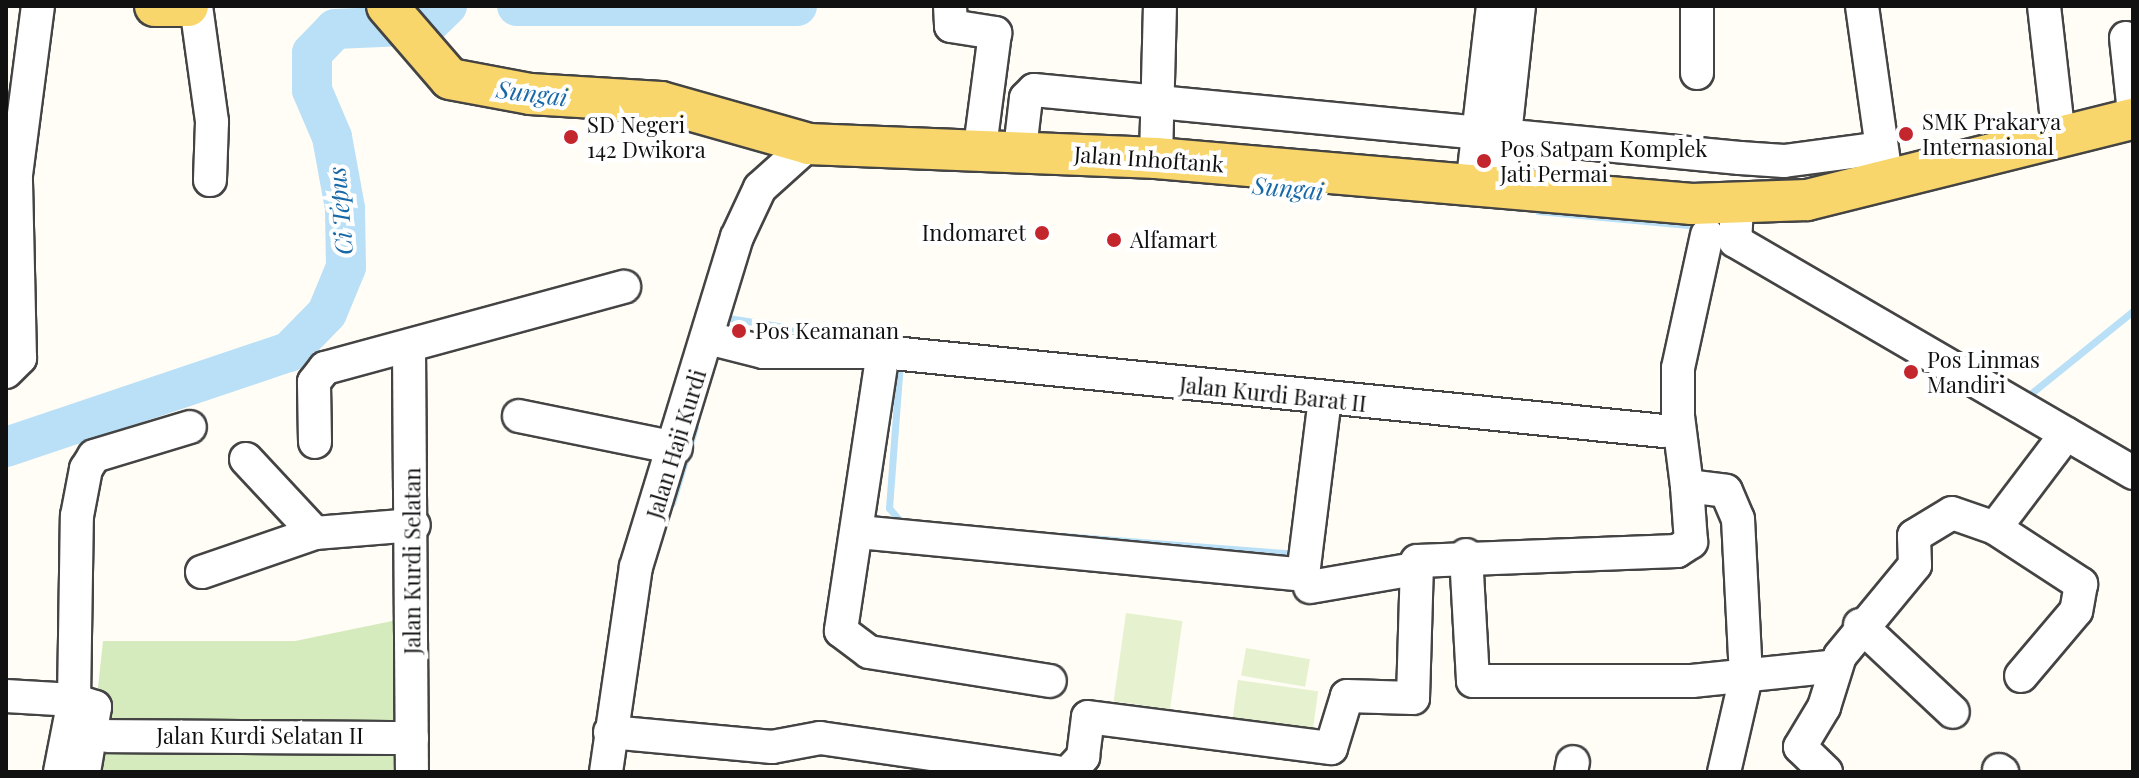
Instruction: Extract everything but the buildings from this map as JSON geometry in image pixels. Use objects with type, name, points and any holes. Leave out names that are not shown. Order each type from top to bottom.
[{"type":"main road","points":[[155,6],[188,6]]},
{"type":"main road","name":"Jalan Inhoftank","points":[[399,20],[450,79],[480,88],[661,102],[809,144],[980,147],[1156,158],[1486,188],[1737,206],[1884,165],[2059,138],[2133,119]]},
{"type":"street","points":[[6,372],[20,358],[14,269],[12,138],[38,6]]},
{"type":"street","points":[[196,6],[212,122],[210,180]]},
{"type":"street","points":[[950,6],[951,26],[995,33],[980,147]]},
{"type":"street","points":[[1156,158],[1160,6]]},
{"type":"street","points":[[1486,188],[1493,6]]},
{"type":"street","points":[[1490,138],[1519,6]]},
{"type":"street","points":[[1697,6],[1697,73]]},
{"type":"street","points":[[1020,149],[1026,98],[1034,90],[1490,138],[1784,161],[1884,165],[1862,6]]},
{"type":"street","points":[[2044,6],[2059,138]]},
{"type":"street","points":[[2126,38],[2133,104]]},
{"type":"street","name":"Jalan Haji Kurdi","points":[[606,772],[615,732],[636,567],[676,448],[708,338],[760,188],[809,144]]},
{"type":"street","points":[[1737,206],[1735,241],[2133,473]]},
{"type":"street","points":[[1310,587],[1414,569],[1425,558],[1677,551],[1691,542],[1678,368],[1707,235]]},
{"type":"street","points":[[315,442],[318,372],[624,287]]},
{"type":"street","name":"Jalan Kurdi Barat II","points":[[708,338],[763,352],[883,352],[1664,431]]},
{"type":"street","name":"Jalan Kurdi Selatan","points":[[409,349],[414,525],[412,772]]},
{"type":"street","points":[[883,352],[859,532],[841,631],[851,646],[1050,681]]},
{"type":"street","points":[[859,532],[1299,576],[1309,563],[1325,399]]},
{"type":"street","points":[[519,416],[676,448]]},
{"type":"street","points":[[60,772],[74,700],[77,516],[86,469],[94,456],[190,427]]},
{"type":"street","points":[[1995,528],[2066,434]]},
{"type":"street","points":[[246,459],[315,533]]},
{"type":"street","points":[[1687,486],[1726,491],[1735,505],[1746,677],[1724,772]]},
{"type":"street","points":[[1826,772],[1799,751],[1836,666],[1860,625],[1914,567],[1916,535],[1952,513],[1995,528],[2081,584],[2076,611],[2021,676]]},
{"type":"street","points":[[202,572],[315,533],[414,525]]},
{"type":"street","points":[[1466,555],[1473,681],[1746,677],[1836,666]]},
{"type":"street","points":[[1069,772],[1083,757],[1088,717],[1328,749],[1343,699],[1410,700],[1419,660],[1414,569]]},
{"type":"street","points":[[1860,625],[1953,712]]},
{"type":"street","points":[[1419,660],[1471,657]]},
{"type":"street","points":[[6,696],[74,700],[95,707],[84,772]]},
{"type":"street","points":[[615,732],[772,747],[820,738],[1057,772]]},
{"type":"street","name":"Jalan Kurdi Selatan II","points":[[108,736],[412,738]]},
{"type":"green space","points":[[1126,613],[1182,621],[1170,709],[1114,701]]},
{"type":"green space","points":[[402,619],[396,772],[89,772],[103,641],[295,641]]},
{"type":"green space","points":[[1246,648],[1310,659],[1305,687],[1241,676]]},
{"type":"green space","points":[[1238,680],[1318,691],[1312,735],[1232,724]]},
{"type":"waterway","name":"Ci Tepus","points":[[6,447],[289,352],[327,313],[346,267],[345,208],[332,137],[312,90],[312,53],[335,29],[427,25],[447,6]]},
{"type":"waterway","name":"Ci Tepus","points":[[517,6],[797,6]]},
{"type":"waterway","name":"Sungai","points":[[1538,211],[1701,226]]},
{"type":"waterway","points":[[2024,399],[2133,311]]},
{"type":"waterway","points":[[728,318],[848,337]]},
{"type":"waterway","points":[[900,360],[889,508],[900,521]]},
{"type":"waterway","points":[[672,503],[695,427]]},
{"type":"waterway","points":[[1063,536],[1285,553]]},
{"type":"place","name":"SMK Prakarya Internasional","points":[[1906,134]]},
{"type":"place","name":"SD Negeri 142 Dwikora","points":[[571,137]]},
{"type":"place","name":"Pos Satpam Komplek Jati Permai","points":[[1484,161]]},
{"type":"place","name":"Indomaret","points":[[1042,233]]},
{"type":"place","name":"Alfamart","points":[[1114,240]]},
{"type":"place","name":"Pos Keamanan","points":[[739,331]]},
{"type":"place","name":"Pos Linmas Mandiri","points":[[1911,372]]}]
